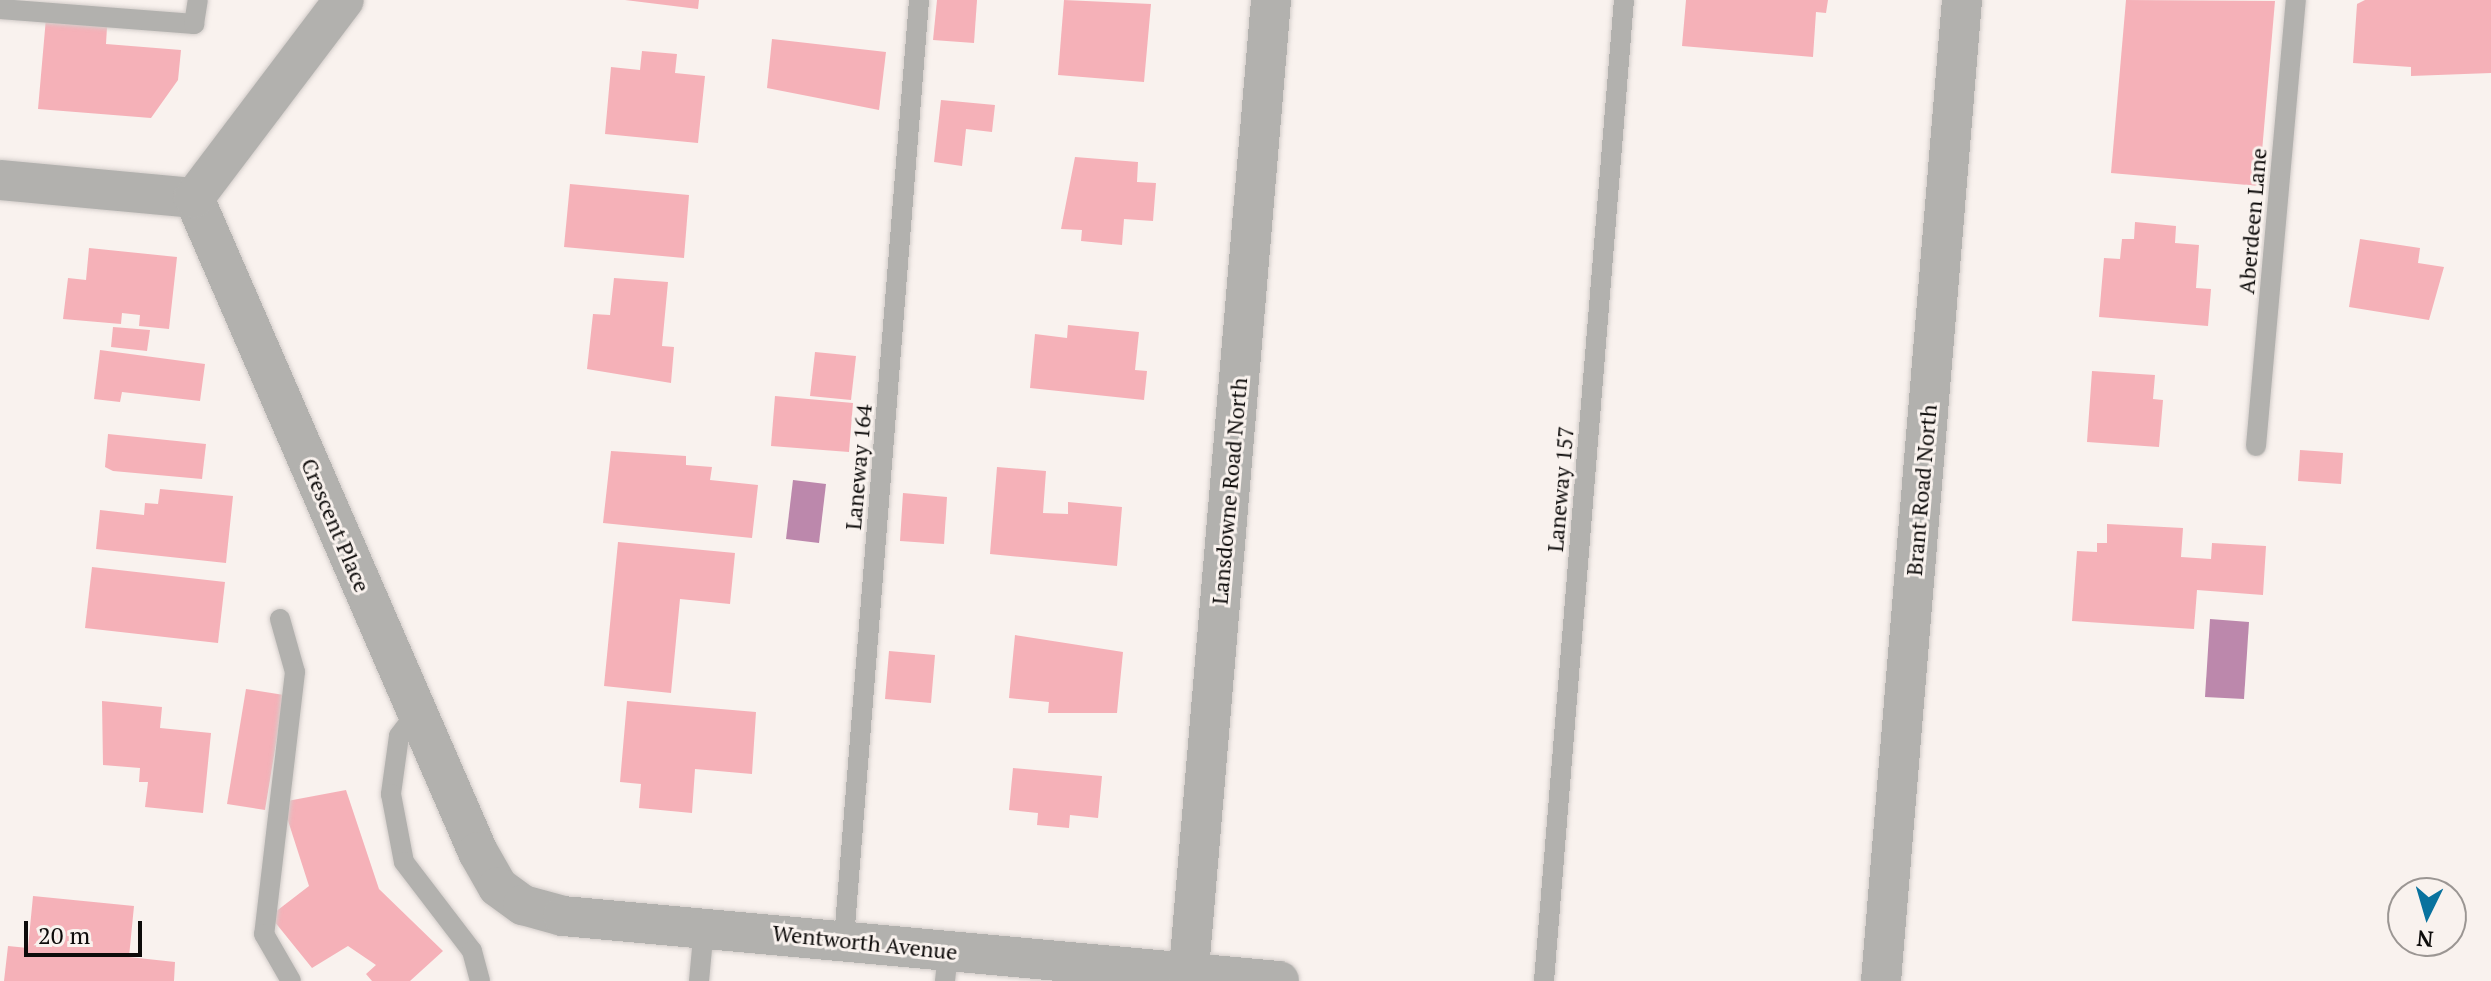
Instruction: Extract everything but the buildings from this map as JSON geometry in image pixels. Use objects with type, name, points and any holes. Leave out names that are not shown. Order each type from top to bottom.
[{"type":"street","points":[[0,180],[194,198],[344,0]]},
{"type":"street","name":"Lansdowne Road North","points":[[1188,978],[1271,0]]},
{"type":"street","name":"Brant Road North","points":[[1881,981],[1962,0]]},
{"type":"street","name":"Crescent Place","points":[[194,198],[478,852]]},
{"type":"street","name":"Wentworth Avenue","points":[[478,852],[498,887],[523,905],[563,916],[844,939],[946,965],[1279,981]]},
{"type":"lane","points":[[0,9],[194,24],[198,0]]},
{"type":"lane","name":"Laneway 164","points":[[844,939],[919,0]]},
{"type":"lane","name":"Laneway 157","points":[[1544,981],[1624,0]]},
{"type":"lane","name":"Aberdeen Lane","points":[[2256,446],[2296,0]]},
{"type":"lane","points":[[280,619],[295,672],[264,934],[291,981]]},
{"type":"lane","points":[[417,712],[399,736],[391,794],[404,862],[472,951],[480,981]]},
{"type":"lane","points":[[699,981],[704,927]]},
{"type":"shaded area","points":[[793,480],[826,484],[819,543],[786,539]]},
{"type":"shaded area","points":[[2210,619],[2249,622],[2244,699],[2205,697]]}]
